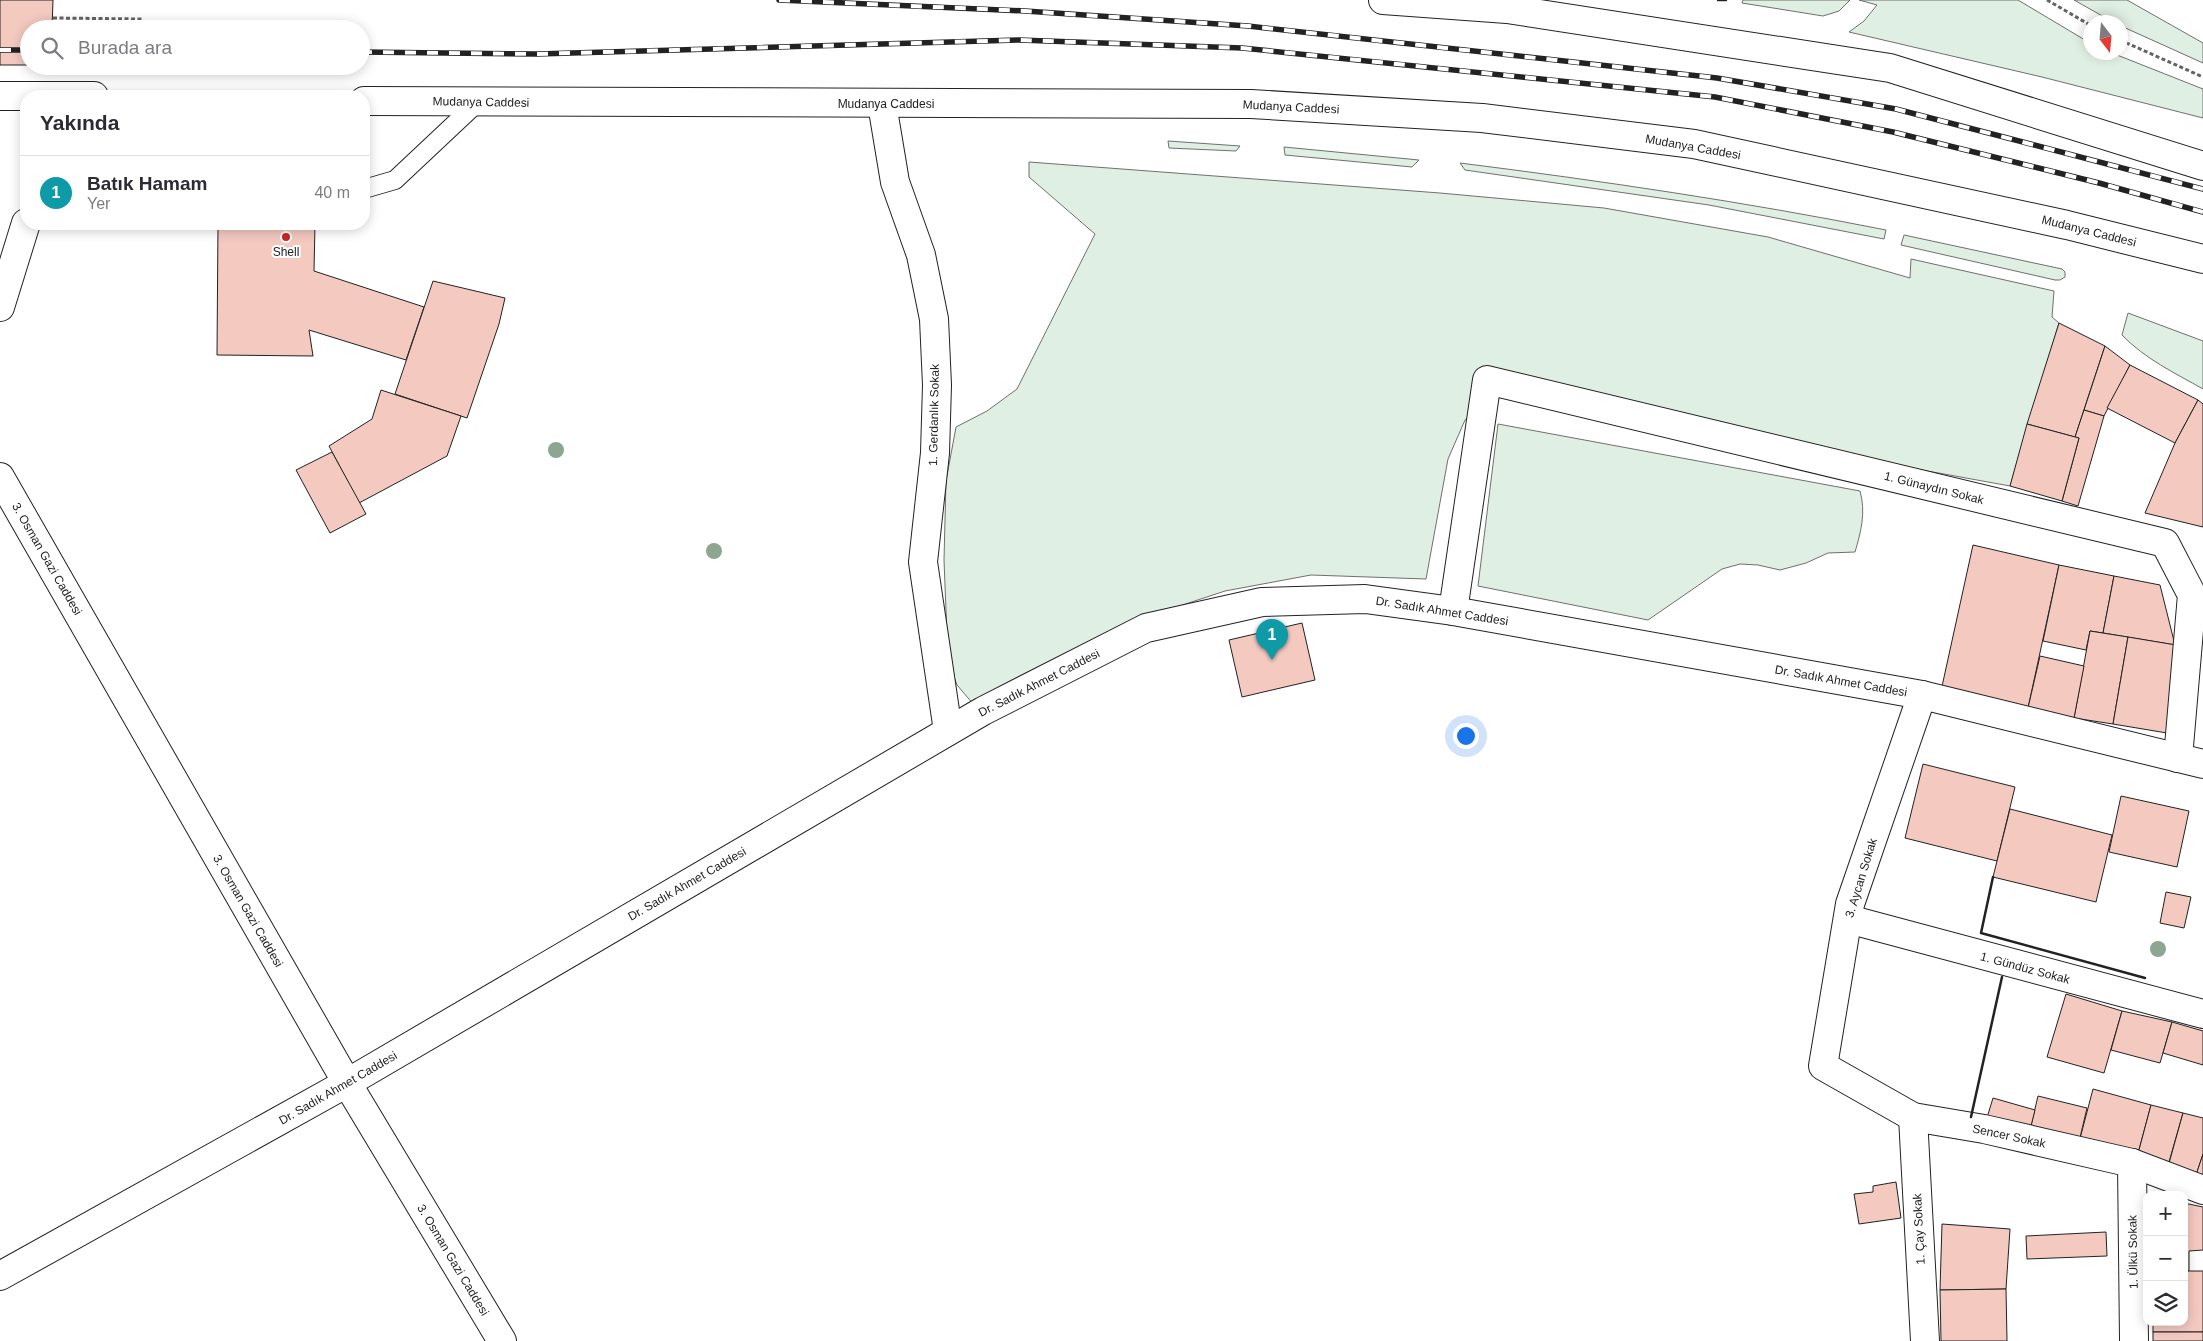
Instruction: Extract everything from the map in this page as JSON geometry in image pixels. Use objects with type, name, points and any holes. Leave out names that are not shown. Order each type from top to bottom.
[{"type":"main road","points":[[1383,0],[1507,10],[1890,68],[2203,166]]},
{"type":"main road","points":[[0,96],[20,96]]},
{"type":"main road","name":"Mudanya Caddesi","points":[[370,101],[1251,104],[1501,121],[1694,144],[2067,225],[2203,259]]},
{"type":"main road","name":"1. Gerdanlık Sokak","points":[[882,104],[894,182],[921,255],[934,320],[937,385],[935,454],[924,562],[948,731]]},
{"type":"main road","points":[[0,307],[24,230]]},
{"type":"main road","name":"1. Günaydın Sokak","points":[[1453,611],[1487,380],[2165,543],[2192,596],[2190,761]]},
{"type":"main road","name":"3. Osman Gazi Caddesi","points":[[0,477],[347,1083],[502,1341]]},
{"type":"main road","name":"Dr. Sadık Ahmet Caddesi","points":[[0,1276],[347,1083],[983,711],[1146,628],[1262,602],[1365,600],[1453,611],[1922,695],[2190,761]]},
{"type":"main road","name":"3. Aycan Sokak","points":[[1823,1066],[1850,904],[1922,695]]},
{"type":"main road","name":"1. Gündüz Sokak","points":[[1848,919],[2203,1014]]},
{"type":"main road","name":"Sencer Sokak","points":[[1823,1066],[1912,1116],[1984,1129],[2132,1163],[2203,1190]]},
{"type":"main road","name":"1. Çay Sokak","points":[[1912,1116],[1925,1341]]},
{"type":"main road","name":"1. Ülkü Sokak","points":[[2132,1163],[2134,1341]]},
{"type":"lane","points":[[370,187],[395,180],[478,102]]},
{"type":"path","points":[[2047,0],[2083,21]]},
{"type":"path","points":[[53,18],[142,19]]},
{"type":"path","points":[[2128,44],[2203,77]]},
{"type":"green space","points":[[1743,0],[1850,0],[1839,11],[1823,16],[1742,3]]},
{"type":"green space","points":[[1859,0],[2018,0],[2083,39],[2083,60],[2128,59],[2203,89],[2203,118],[2042,77],[1849,32],[1864,21],[1877,5]]},
{"type":"green space","points":[[2074,0],[2127,0],[2203,43],[2203,63],[2128,29],[2128,15],[2101,15]]},
{"type":"green space","points":[[1168,141],[1240,146],[1236,151],[1169,148]]},
{"type":"green space","points":[[1284,147],[1419,160],[1412,167],[1285,155]]},
{"type":"green space","points":[[1029,162],[1440,193],[1604,208],[1768,237],[1910,278],[1911,259],[2054,291],[2052,317],[2059,323],[2010,486],[1856,458],[1524,380],[1465,420],[1448,459],[1426,579],[1311,575],[1225,591],[1143,618],[974,705],[957,685],[948,661],[944,560],[946,481],[956,427],[987,411],[1017,389],[1095,234],[1029,177]]},
{"type":"green space","points":[[1460,163],[1674,193],[1886,230],[1884,239],[1709,205],[1465,170]]},
{"type":"green space","points":[[1904,235],[2062,269],[2065,272],[2065,277],[2055,280],[1901,245]]},
{"type":"green space","points":[[2128,313],[2203,341],[2203,389],[2150,358],[2122,335]]},
{"type":"green space","points":[[1498,424],[1860,491],[1863,514],[1855,552],[1828,553],[1806,563],[1780,570],[1758,565],[1740,564],[1722,569],[1648,620],[1478,586]]},
{"type":"building","points":[[0,0],[53,0],[52,20],[20,20],[20,65],[0,65]]},
{"type":"building","points":[[218,230],[315,230],[314,271],[424,307],[406,360],[309,330],[313,356],[217,355]]},
{"type":"building","points":[[433,281],[505,298],[499,324],[467,418],[395,394]]},
{"type":"building","points":[[2059,323],[2105,346],[2075,437],[2027,424]]},
{"type":"building","points":[[2105,346],[2130,365],[2104,416],[2084,410]]},
{"type":"building","points":[[2130,365],[2198,400],[2175,443],[2107,408]]},
{"type":"building","points":[[381,390],[461,416],[447,456],[359,503],[329,446],[372,419]]},
{"type":"building","points":[[2198,400],[2203,404],[2203,527],[2145,513],[2175,443]]},
{"type":"building","points":[[2084,410],[2104,416],[2078,506],[2062,501],[2079,438],[2075,437]]},
{"type":"building","points":[[2027,424],[2079,438],[2062,501],[2010,486]]},
{"type":"building","points":[[332,452],[366,514],[330,533],[296,470]]},
{"type":"building","points":[[1973,545],[2059,565],[2028,708],[1941,691]]},
{"type":"building","points":[[2059,565],[2114,576],[2103,633],[2090,631],[2086,650],[2043,641]]},
{"type":"building","points":[[2114,576],[2160,585],[2175,645],[2103,633]]},
{"type":"building","points":[[1302,623],[1315,680],[1242,697],[1229,640]]},
{"type":"building","points":[[2090,631],[2128,637],[2113,724],[2074,718]]},
{"type":"building","points":[[2128,637],[2182,646],[2167,733],[2113,724]]},
{"type":"building","points":[[2040,656],[2084,666],[2074,718],[2028,708]]},
{"type":"building","points":[[1923,764],[2015,787],[1997,861],[1905,838]]},
{"type":"building","points":[[2121,796],[2189,811],[2177,867],[2109,852]]},
{"type":"building","points":[[2010,809],[2112,835],[2096,902],[1993,877]]},
{"type":"building","points":[[2166,892],[2191,897],[2184,928],[2160,923]]},
{"type":"building","points":[[2066,994],[2122,1011],[2104,1073],[2047,1057]]},
{"type":"building","points":[[2122,1011],[2172,1022],[2160,1063],[2111,1050]]},
{"type":"building","points":[[2172,1022],[2203,1031],[2203,1065],[2163,1053]]},
{"type":"building","points":[[2093,1089],[2151,1105],[2136,1161],[2078,1146]]},
{"type":"building","points":[[2038,1096],[2087,1108],[2078,1146],[2029,1134]]},
{"type":"building","points":[[1993,1098],[2035,1110],[2029,1134],[1986,1121]]},
{"type":"building","points":[[2151,1105],[2183,1113],[2167,1169],[2136,1161]]},
{"type":"building","points":[[2183,1113],[2203,1118],[2203,1154],[2194,1181],[2166,1174]]},
{"type":"building","points":[[2203,1154],[2203,1184],[2194,1181]]},
{"type":"building","points":[[1896,1182],[1901,1218],[1859,1224],[1854,1194],[1873,1192],[1873,1186]]},
{"type":"building","points":[[2188,1204],[2203,1207],[2203,1250],[2189,1251],[2189,1271]]},
{"type":"building","points":[[1942,1224],[2010,1229],[2006,1289],[1940,1290]]},
{"type":"building","points":[[2106,1232],[2107,1256],[2027,1259],[2026,1236]]},
{"type":"building","points":[[2188,1271],[2203,1271],[2203,1332],[2153,1332],[2153,1326],[2188,1326]]},
{"type":"building","points":[[2006,1289],[2007,1341],[1941,1341],[1940,1290]]},
{"type":"building","points":[[2153,1332],[2203,1332],[2203,1341],[2153,1341]]},
{"type":"railway","points":[[779,0],[1025,11],[1248,26],[1717,78],[1896,109],[2203,189]]},
{"type":"railway","points":[[370,52],[537,54],[1019,40],[1242,48],[1715,97],[1893,132],[2099,183],[2203,212]]},
{"type":"railway","points":[[0,50],[20,50]]},
{"type":"wall","points":[[1718,0],[1726,0]]},
{"type":"wall","points":[[1993,877],[1981,933],[2145,978]]},
{"type":"wall","points":[[1971,1117],[2002,977]]},
{"type":"place","name":"Shell","points":[[286,237]]},
{"type":"place","name":"Batık Hamam","points":[[1272,660]]}]
